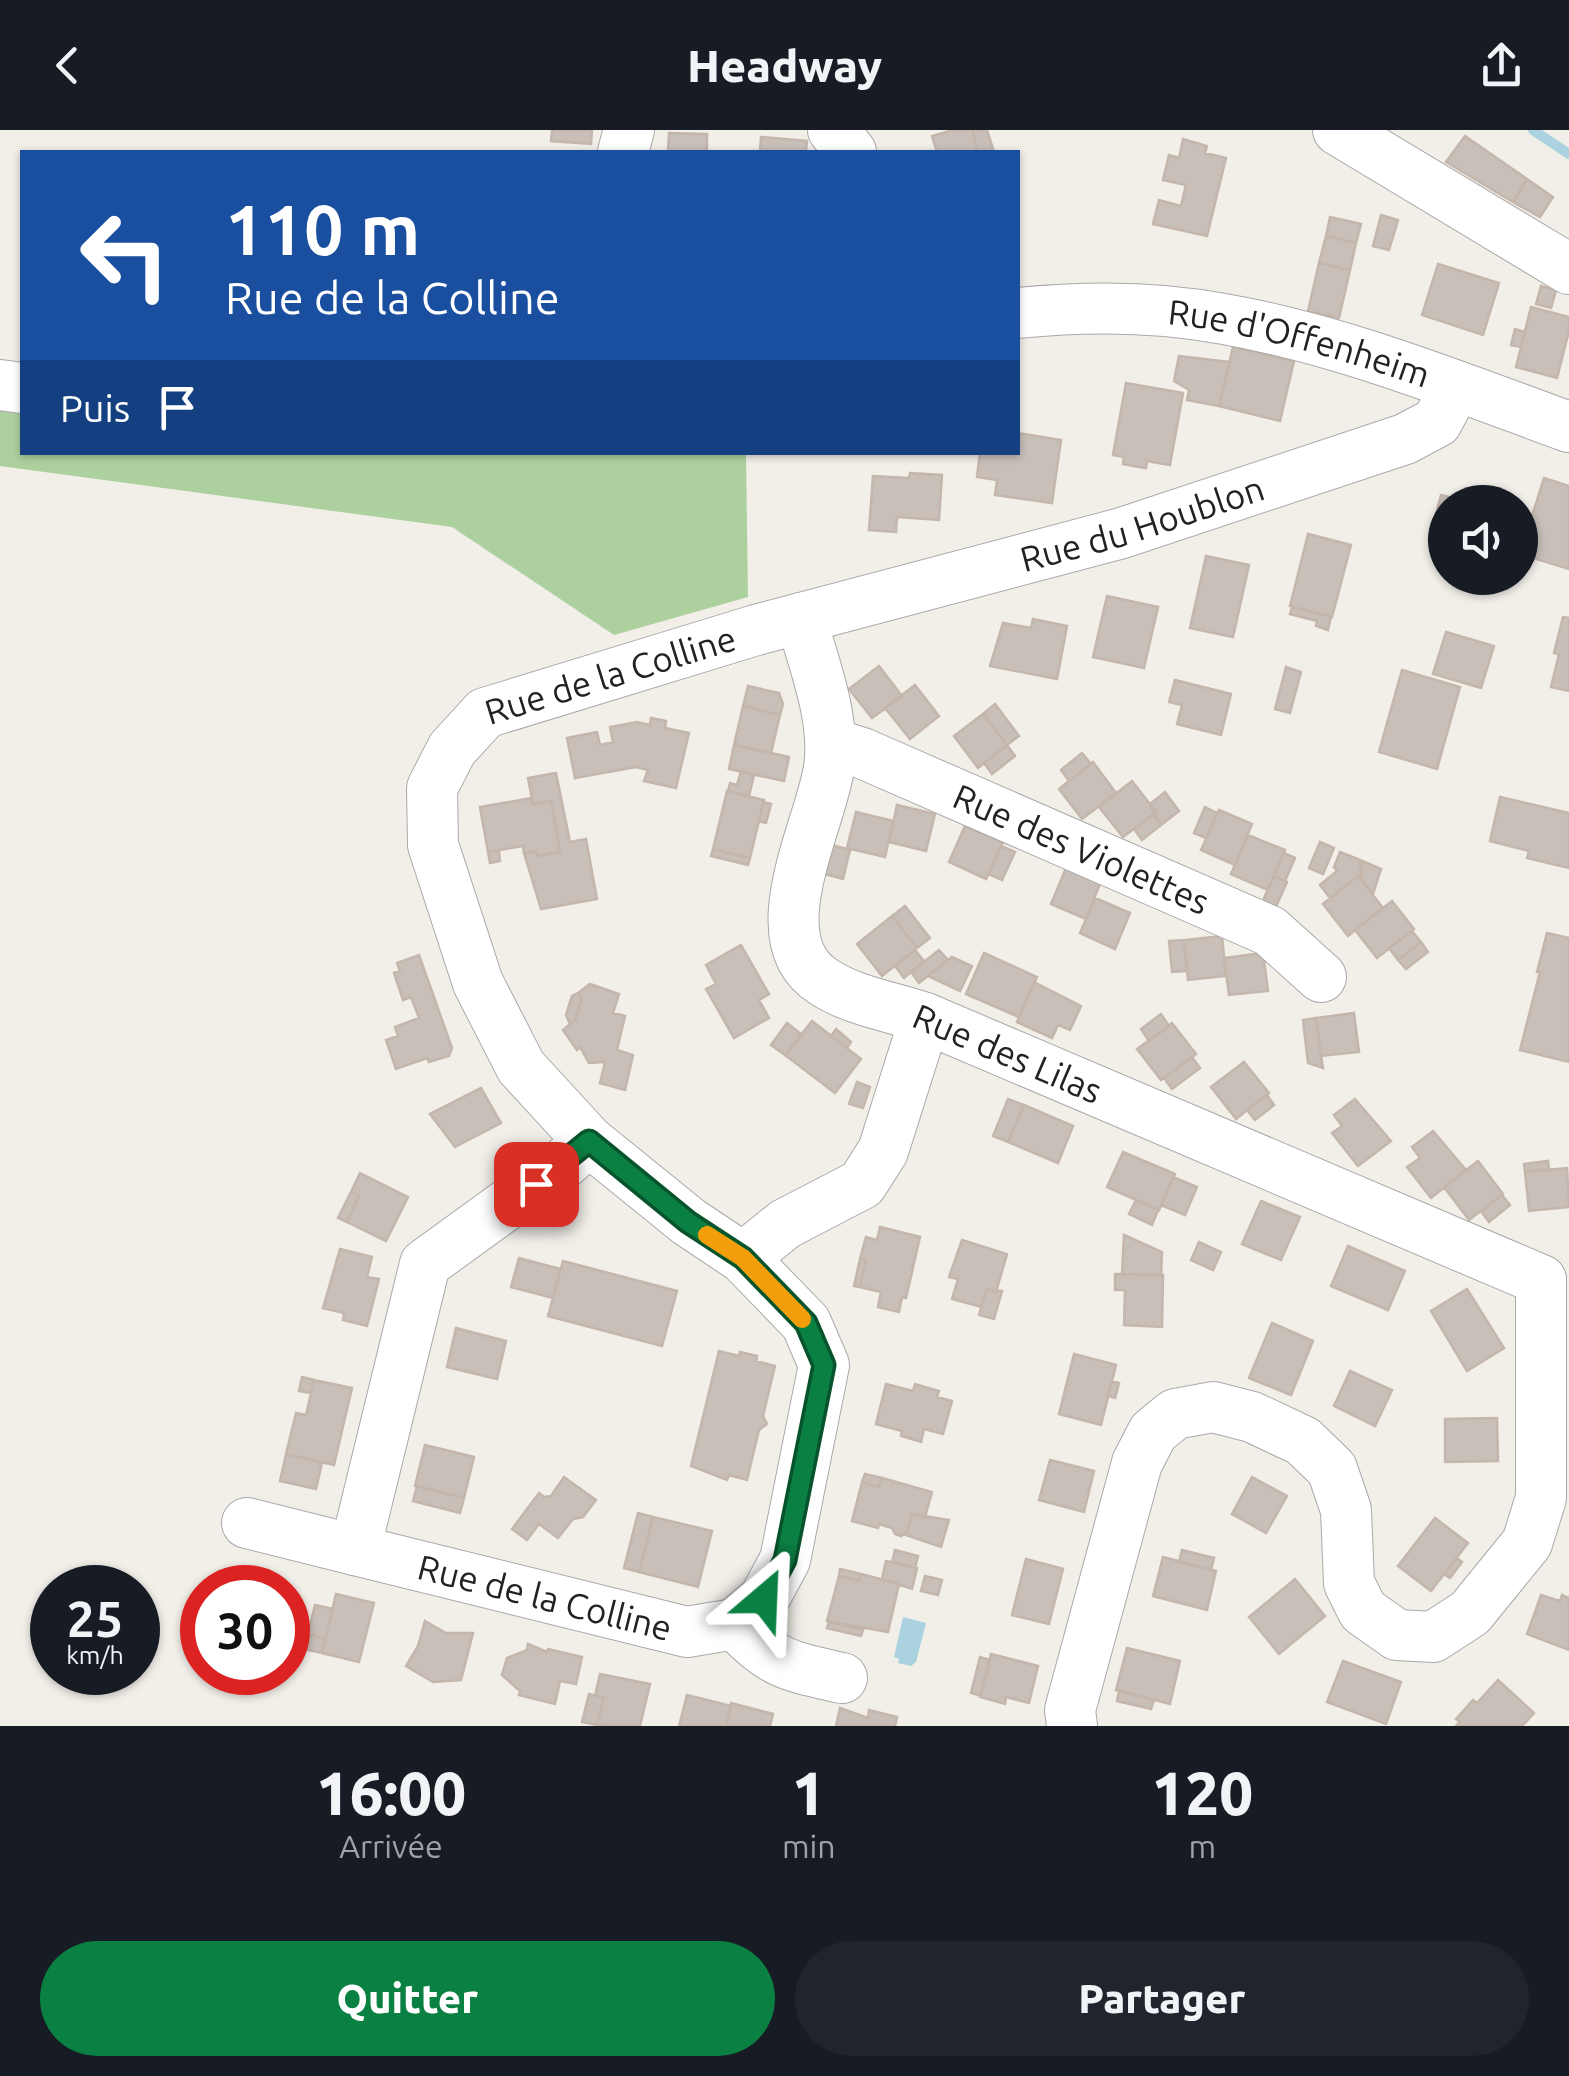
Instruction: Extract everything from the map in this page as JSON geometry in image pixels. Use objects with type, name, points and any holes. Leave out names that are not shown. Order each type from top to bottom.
[{"type":"street","points":[[833,130],[849,150]]},
{"type":"street","points":[[1338,130],[1569,269]]},
{"type":"street","name":"Rue d'Offenheim","points":[[1020,312],[1144,309],[1223,318],[1328,344],[1569,426]]},
{"type":"street","name":"Rue du Houblon","points":[[802,618],[1122,533],[1405,439],[1437,422],[1456,386]]},
{"type":"street","name":"Rue des Lilas","points":[[802,618],[830,743],[829,769],[794,904],[793,932],[808,968],[822,981],[840,991],[926,1018],[1555,1276]]},
{"type":"street","name":"Rue de la Colline","points":[[246,1523],[687,1632],[735,1624],[764,1599],[785,1560],[824,1365],[806,1323],[743,1258],[688,1222],[589,1141],[521,1066],[478,983],[432,846],[432,788],[452,750],[485,714],[802,618]]},
{"type":"street","name":"Rue des Violettes","points":[[830,743],[862,753],[1270,931],[1321,977]]},
{"type":"street","points":[[743,1258],[785,1224],[862,1184],[883,1151],[926,1018]]},
{"type":"street","points":[[355,1550],[425,1264],[589,1141]]},
{"type":"street","points":[[1072,1726],[1070,1710],[1137,1463],[1153,1432],[1175,1414],[1213,1407],[1252,1417],[1303,1441],[1332,1468],[1346,1510],[1349,1582],[1363,1611],[1397,1635],[1433,1637],[1470,1614],[1527,1543],[1541,1498],[1555,1276]]},
{"type":"street","points":[[735,1624],[758,1649],[782,1664],[842,1678]]},
{"type":"green space","points":[[0,405],[20,405],[20,455],[746,455],[748,597],[614,635],[452,527],[0,466]]},
{"type":"water","points":[[903,1617],[926,1623],[916,1662],[911,1666],[898,1663],[899,1659],[894,1657]]},
{"type":"building","points":[[552,130],[592,130],[591,144],[551,141]]},
{"type":"building","points":[[972,130],[977,150],[936,150],[932,136]]},
{"type":"building","points":[[972,130],[987,130],[993,150],[977,150]]},
{"type":"building","points":[[669,133],[707,134],[707,150],[668,150]]},
{"type":"building","points":[[1465,136],[1527,179],[1513,202],[1446,162]]},
{"type":"building","points":[[761,137],[807,141],[806,150],[760,150]]},
{"type":"building","points":[[1183,139],[1207,146],[1205,153],[1226,158],[1207,236],[1153,224],[1159,200],[1181,206],[1186,185],[1163,180],[1169,155],[1179,158]]},
{"type":"building","points":[[1527,179],[1553,197],[1540,217],[1513,202]]},
{"type":"building","points":[[1381,215],[1398,220],[1389,250],[1373,246]]},
{"type":"building","points":[[1330,217],[1361,224],[1356,243],[1326,236]]},
{"type":"building","points":[[1326,236],[1356,243],[1350,270],[1319,263]]},
{"type":"building","points":[[1319,263],[1350,270],[1339,318],[1308,311]]},
{"type":"building","points":[[1438,264],[1499,283],[1483,335],[1422,315]]},
{"type":"building","points":[[1541,286],[1556,290],[1551,308],[1536,304]]},
{"type":"building","points":[[1531,307],[1569,317],[1557,378],[1516,367]]},
{"type":"building","points":[[1515,329],[1525,332],[1521,347],[1511,345]]},
{"type":"building","points":[[1233,347],[1294,361],[1280,421],[1219,406]]},
{"type":"building","points":[[1179,356],[1230,362],[1219,406],[1187,400],[1189,390],[1174,381]]},
{"type":"building","points":[[1126,383],[1183,393],[1170,465],[1147,461],[1146,468],[1133,466],[1123,464],[1124,457],[1113,455]]},
{"type":"building","points":[[1020,433],[1061,440],[1052,503],[995,495],[997,480],[977,477],[980,455],[1020,455]]},
{"type":"building","points":[[910,473],[942,475],[939,520],[897,517],[896,532],[869,530],[873,476],[909,478]]},
{"type":"building","points":[[1544,478],[1569,486],[1569,569],[1538,560],[1538,497]]},
{"type":"building","points":[[1308,534],[1351,545],[1332,617],[1290,606]]},
{"type":"building","points":[[1206,556],[1249,565],[1233,637],[1190,628]]},
{"type":"building","points":[[1107,596],[1158,607],[1144,668],[1093,657]]},
{"type":"building","points":[[1292,607],[1331,616],[1328,630],[1316,626],[1317,621],[1290,614]]},
{"type":"building","points":[[1563,617],[1569,618],[1569,691],[1551,687]]},
{"type":"building","points":[[1033,619],[1067,626],[1057,679],[990,666],[1003,623],[1031,628]]},
{"type":"building","points":[[1446,632],[1494,646],[1481,688],[1433,674]]},
{"type":"building","points":[[879,666],[902,696],[872,718],[849,689]]},
{"type":"building","points":[[1286,667],[1301,672],[1290,713],[1275,709]]},
{"type":"building","points":[[1402,670],[1460,687],[1437,769],[1379,752]]},
{"type":"building","points":[[1175,680],[1231,694],[1221,735],[1177,724],[1182,705],[1169,702]]},
{"type":"building","points":[[915,685],[939,716],[910,739],[885,708]]},
{"type":"building","points":[[748,686],[779,693],[783,704],[780,715],[743,706]]},
{"type":"building","points":[[995,704],[1019,736],[1007,745],[983,714]]},
{"type":"building","points":[[743,706],[780,715],[771,753],[734,745]]},
{"type":"building","points":[[983,714],[1007,745],[978,768],[954,736]]},
{"type":"building","points":[[651,718],[666,721],[665,728],[689,733],[676,788],[644,781],[648,770],[636,767],[575,778],[567,738],[597,732],[600,745],[613,742],[610,727],[637,722],[650,725]]},
{"type":"building","points":[[734,745],[789,757],[784,781],[729,769]]},
{"type":"building","points":[[1007,745],[1015,756],[992,774],[984,763]]},
{"type":"building","points":[[1082,753],[1091,764],[1069,781],[1061,770]]},
{"type":"building","points":[[1093,762],[1116,793],[1082,819],[1059,789]]},
{"type":"building","points":[[741,771],[754,775],[749,796],[728,791],[730,783],[737,785]]},
{"type":"building","points":[[556,773],[570,842],[586,839],[597,899],[541,909],[524,853],[536,851],[537,856],[560,852],[551,801],[533,804],[528,778]]},
{"type":"building","points":[[1132,781],[1156,812],[1123,837],[1099,807]]},
{"type":"building","points":[[727,791],[764,800],[750,858],[713,849]]},
{"type":"building","points":[[1165,792],[1179,811],[1161,825],[1150,804]]},
{"type":"building","points":[[1500,797],[1569,813],[1569,868],[1527,858],[1529,851],[1490,841]]},
{"type":"building","points":[[532,798],[533,804],[551,801],[560,852],[537,856],[536,851],[524,853],[523,846],[488,852],[480,807]]},
{"type":"building","points":[[763,802],[771,804],[766,823],[759,821]]},
{"type":"building","points":[[897,805],[935,814],[926,851],[889,842]]},
{"type":"building","points":[[1205,807],[1217,813],[1206,838],[1194,833]]},
{"type":"building","points":[[1219,810],[1252,824],[1235,865],[1201,850]]},
{"type":"building","points":[[856,812],[893,821],[885,857],[847,848]]},
{"type":"building","points":[[1153,814],[1161,825],[1142,840],[1134,829]]},
{"type":"building","points":[[965,826],[1003,842],[986,879],[949,862]]},
{"type":"building","points":[[1248,835],[1285,850],[1268,890],[1231,874]]},
{"type":"building","points":[[1320,842],[1334,848],[1323,874],[1309,868]]},
{"type":"building","points":[[832,845],[850,850],[843,879],[825,874]]},
{"type":"building","points":[[1001,846],[1015,852],[1002,880],[989,874]]},
{"type":"building","points":[[713,849],[750,858],[748,865],[711,856]]},
{"type":"building","points":[[499,851],[500,861],[490,863],[488,852]]},
{"type":"building","points":[[1340,852],[1360,860],[1362,877],[1358,876],[1330,898],[1320,885],[1337,871],[1334,867]]},
{"type":"building","points":[[1284,853],[1295,858],[1285,881],[1274,876]]},
{"type":"building","points":[[1360,860],[1381,869],[1373,894],[1361,878]]},
{"type":"building","points":[[1066,868],[1100,884],[1086,919],[1051,904]]},
{"type":"building","points":[[1274,876],[1287,882],[1274,911],[1261,905]]},
{"type":"building","points":[[1358,876],[1383,908],[1348,936],[1323,904]]},
{"type":"building","points":[[1095,898],[1130,913],[1115,949],[1080,933]]},
{"type":"building","points":[[1392,901],[1414,929],[1377,958],[1355,930]]},
{"type":"building","points":[[905,906],[930,938],[917,948],[892,916]]},
{"type":"building","points":[[892,916],[917,948],[882,976],[857,944]]},
{"type":"building","points":[[1412,931],[1421,942],[1398,960],[1389,948]]},
{"type":"building","points":[[1547,933],[1569,938],[1569,1062],[1520,1050]]},
{"type":"building","points":[[1222,936],[1226,976],[1188,980],[1184,940]]},
{"type":"building","points":[[1184,940],[1187,971],[1172,972],[1169,941]]},
{"type":"building","points":[[1421,942],[1428,952],[1406,969],[1398,960]]},
{"type":"building","points":[[741,945],[769,994],[759,1000],[769,1018],[734,1038],[706,989],[716,984],[706,965]]},
{"type":"building","points":[[915,950],[924,961],[904,978],[895,966]]},
{"type":"building","points":[[939,950],[948,960],[919,983],[911,972]]},
{"type":"building","points":[[984,953],[1037,977],[1019,1017],[966,994]]},
{"type":"building","points":[[1263,953],[1268,991],[1229,995],[1224,958]]},
{"type":"building","points":[[419,955],[452,1048],[449,1056],[429,1062],[427,1058],[396,1069],[386,1040],[398,1036],[395,1027],[419,1018],[411,997],[403,1000],[394,973],[400,971],[397,963]]},
{"type":"building","points":[[952,957],[972,966],[960,991],[928,976]]},
{"type":"building","points":[[1034,982],[1081,1006],[1070,1030],[1058,1025],[1052,1038],[1017,1022]]},
{"type":"building","points":[[590,984],[619,994],[613,1013],[625,1016],[617,1050],[633,1055],[625,1090],[600,1083],[605,1062],[589,1063],[563,1030],[575,1020],[582,999],[578,993]]},
{"type":"building","points":[[578,993],[582,999],[570,1024],[566,1015],[572,996]]},
{"type":"building","points":[[1354,1013],[1359,1052],[1321,1056],[1316,1018]]},
{"type":"building","points":[[1161,1014],[1169,1026],[1149,1041],[1141,1029]]},
{"type":"building","points":[[1316,1018],[1323,1068],[1308,1063],[1303,1020]]},
{"type":"building","points":[[812,1021],[861,1059],[835,1093],[785,1055]]},
{"type":"building","points":[[787,1023],[802,1035],[785,1055],[771,1045]]},
{"type":"building","points":[[1172,1023],[1196,1054],[1161,1080],[1137,1049]]},
{"type":"building","points":[[836,1029],[851,1042],[847,1048],[831,1036]]},
{"type":"building","points":[[1192,1057],[1200,1068],[1172,1089],[1164,1078]]},
{"type":"building","points":[[1244,1062],[1269,1093],[1236,1119],[1211,1087]]},
{"type":"building","points":[[857,1082],[870,1087],[863,1108],[849,1104]]},
{"type":"building","points":[[481,1088],[501,1123],[455,1147],[430,1114]]},
{"type":"building","points":[[1267,1095],[1274,1105],[1255,1120],[1247,1110]]},
{"type":"building","points":[[1008,1099],[1024,1105],[1008,1142],[993,1136]]},
{"type":"building","points":[[1355,1099],[1391,1141],[1358,1166],[1332,1133],[1342,1126],[1334,1115]]},
{"type":"building","points":[[1024,1105],[1073,1126],[1058,1163],[1008,1142]]},
{"type":"building","points":[[1433,1131],[1466,1170],[1431,1198],[1407,1167],[1420,1158],[1412,1147]]},
{"type":"building","points":[[1123,1152],[1175,1174],[1159,1210],[1107,1187]]},
{"type":"building","points":[[1478,1161],[1503,1194],[1469,1220],[1444,1187]]},
{"type":"building","points":[[1548,1161],[1549,1169],[1525,1172],[1524,1164]]},
{"type":"building","points":[[1567,1168],[1569,1207],[1529,1211],[1525,1172]]},
{"type":"building","points":[[360,1173],[408,1197],[386,1241],[347,1222],[359,1196],[351,1192]]},
{"type":"building","points":[[1173,1177],[1197,1187],[1185,1215],[1161,1205]]},
{"type":"building","points":[[351,1192],[359,1196],[347,1222],[338,1218]]},
{"type":"building","points":[[1502,1195],[1510,1205],[1489,1222],[1481,1211]]},
{"type":"building","points":[[1136,1200],[1158,1210],[1152,1225],[1129,1214]]},
{"type":"building","points":[[1261,1201],[1300,1217],[1281,1260],[1242,1244]]},
{"type":"building","points":[[880,1227],[920,1237],[899,1312],[878,1307],[881,1292],[860,1287],[866,1260],[860,1259],[866,1237],[877,1240]]},
{"type":"building","points":[[1124,1235],[1162,1252],[1161,1275],[1122,1274]]},
{"type":"building","points":[[962,1240],[1007,1254],[996,1292],[987,1289],[981,1307],[952,1299],[958,1279],[949,1277]]},
{"type":"building","points":[[1199,1242],[1221,1252],[1213,1270],[1191,1260]]},
{"type":"building","points":[[1348,1246],[1405,1271],[1388,1310],[1331,1286]]},
{"type":"building","points":[[340,1249],[372,1257],[367,1277],[379,1279],[367,1326],[343,1320],[344,1313],[323,1308]]},
{"type":"building","points":[[519,1258],[560,1269],[553,1298],[511,1287]]},
{"type":"building","points":[[860,1259],[866,1260],[860,1287],[854,1286]]},
{"type":"building","points":[[563,1261],[677,1291],[662,1346],[548,1316]]},
{"type":"building","points":[[1115,1274],[1163,1275],[1162,1327],[1124,1325],[1125,1290],[1115,1290]]},
{"type":"building","points":[[987,1289],[1002,1291],[994,1319],[979,1315]]},
{"type":"building","points":[[1467,1289],[1504,1348],[1467,1371],[1431,1311]]},
{"type":"building","points":[[1272,1323],[1313,1341],[1291,1395],[1249,1378]]},
{"type":"building","points":[[456,1328],[506,1341],[497,1379],[447,1367]]},
{"type":"building","points":[[719,1351],[757,1356],[756,1361],[775,1366],[763,1416],[767,1424],[759,1430],[747,1480],[729,1475],[727,1480],[691,1466]]},
{"type":"building","points":[[1074,1354],[1116,1365],[1101,1425],[1059,1414]]},
{"type":"building","points":[[1350,1371],[1392,1390],[1375,1426],[1334,1406]]},
{"type":"building","points":[[302,1377],[314,1380],[311,1393],[299,1391]]},
{"type":"building","points":[[314,1380],[352,1388],[334,1465],[286,1454],[296,1413],[306,1415]]},
{"type":"building","points":[[1112,1381],[1119,1383],[1115,1398],[1108,1396]]},
{"type":"building","points":[[886,1384],[913,1391],[915,1384],[939,1391],[937,1397],[952,1401],[943,1434],[924,1429],[921,1442],[901,1436],[902,1431],[876,1424]]},
{"type":"building","points":[[1497,1418],[1498,1461],[1445,1462],[1445,1419]]},
{"type":"building","points":[[425,1445],[474,1457],[464,1498],[415,1486]]},
{"type":"building","points":[[286,1454],[322,1463],[316,1489],[280,1481]]},
{"type":"building","points":[[1050,1460],[1094,1471],[1084,1512],[1039,1500]]},
{"type":"building","points":[[865,1474],[882,1478],[879,1487],[862,1482]]},
{"type":"building","points":[[564,1477],[596,1500],[583,1517],[573,1519],[558,1538],[539,1524],[527,1540],[512,1529],[539,1493],[551,1496]]},
{"type":"building","points":[[1252,1477],[1287,1496],[1266,1533],[1232,1514]]},
{"type":"building","points":[[882,1478],[932,1492],[925,1517],[912,1514],[907,1531],[901,1536],[879,1524],[878,1528],[852,1521],[862,1482],[879,1487]]},
{"type":"building","points":[[417,1486],[464,1498],[460,1513],[413,1501]]},
{"type":"building","points":[[638,1513],[653,1517],[639,1572],[624,1568]]},
{"type":"building","points":[[912,1514],[949,1520],[941,1547],[903,1534]]},
{"type":"building","points":[[653,1517],[712,1531],[698,1587],[639,1572]]},
{"type":"building","points":[[1435,1518],[1468,1543],[1431,1591],[1398,1566]]},
{"type":"building","points":[[895,1550],[918,1556],[915,1568],[892,1562]]},
{"type":"building","points":[[1182,1550],[1214,1558],[1211,1570],[1179,1562]]},
{"type":"building","points":[[1163,1557],[1216,1571],[1207,1610],[1153,1596]]},
{"type":"building","points":[[1457,1558],[1462,1562],[1450,1578],[1444,1574]]},
{"type":"building","points":[[1026,1559],[1063,1569],[1049,1624],[1012,1615]]},
{"type":"building","points":[[886,1561],[917,1568],[912,1589],[882,1579]]},
{"type":"building","points":[[840,1569],[861,1574],[859,1581],[839,1576]]},
{"type":"building","points":[[861,1574],[899,1584],[888,1632],[827,1621],[839,1576],[859,1581]]},
{"type":"building","points":[[925,1576],[942,1580],[938,1595],[921,1591]]},
{"type":"building","points":[[1295,1579],[1325,1616],[1279,1654],[1249,1617]]},
{"type":"building","points":[[336,1594],[374,1603],[359,1662],[322,1653]]},
{"type":"building","points":[[1541,1595],[1560,1601],[1562,1595],[1569,1598],[1569,1650],[1527,1634]]},
{"type":"building","points":[[315,1605],[333,1609],[325,1639],[310,1635]]},
{"type":"building","points":[[425,1621],[446,1633],[473,1633],[461,1680],[433,1682],[406,1666],[418,1646]]},
{"type":"building","points":[[829,1622],[863,1630],[861,1636],[827,1628]]},
{"type":"building","points":[[310,1635],[325,1639],[322,1653],[310,1650]]},
{"type":"building","points":[[528,1644],[547,1652],[548,1649],[582,1657],[576,1684],[560,1681],[555,1704],[519,1695],[520,1691],[502,1675],[507,1658],[527,1650]]},
{"type":"building","points":[[1127,1648],[1180,1661],[1170,1704],[1116,1690]]},
{"type":"building","points":[[991,1654],[1038,1666],[1029,1703],[1006,1697],[1005,1704],[980,1697]]},
{"type":"building","points":[[980,1657],[990,1660],[981,1696],[971,1693]]},
{"type":"building","points":[[1343,1661],[1401,1682],[1386,1724],[1327,1702]]},
{"type":"building","points":[[600,1674],[650,1684],[640,1726],[597,1725],[604,1698],[595,1696]]},
{"type":"building","points":[[1498,1680],[1534,1713],[1522,1726],[1456,1726],[1460,1722],[1456,1719],[1473,1700],[1477,1703]]},
{"type":"building","points":[[1119,1691],[1154,1700],[1151,1709],[1117,1701]]},
{"type":"building","points":[[589,1694],[604,1698],[597,1725],[582,1722]]},
{"type":"building","points":[[687,1695],[731,1706],[726,1726],[679,1726]]},
{"type":"building","points":[[731,1703],[773,1714],[770,1726],[726,1726]]},
{"type":"building","points":[[840,1708],[868,1718],[869,1710],[897,1717],[895,1726],[836,1726]]},
{"type":"waterway","points":[[1533,130],[1569,154]]},
{"type":"slow traffic","points":[[707,1235],[743,1258],[802,1319]]},
{"type":"route","points":[[536,1184],[589,1141],[688,1222],[743,1258],[806,1323],[824,1365],[785,1560],[764,1599]]}]
